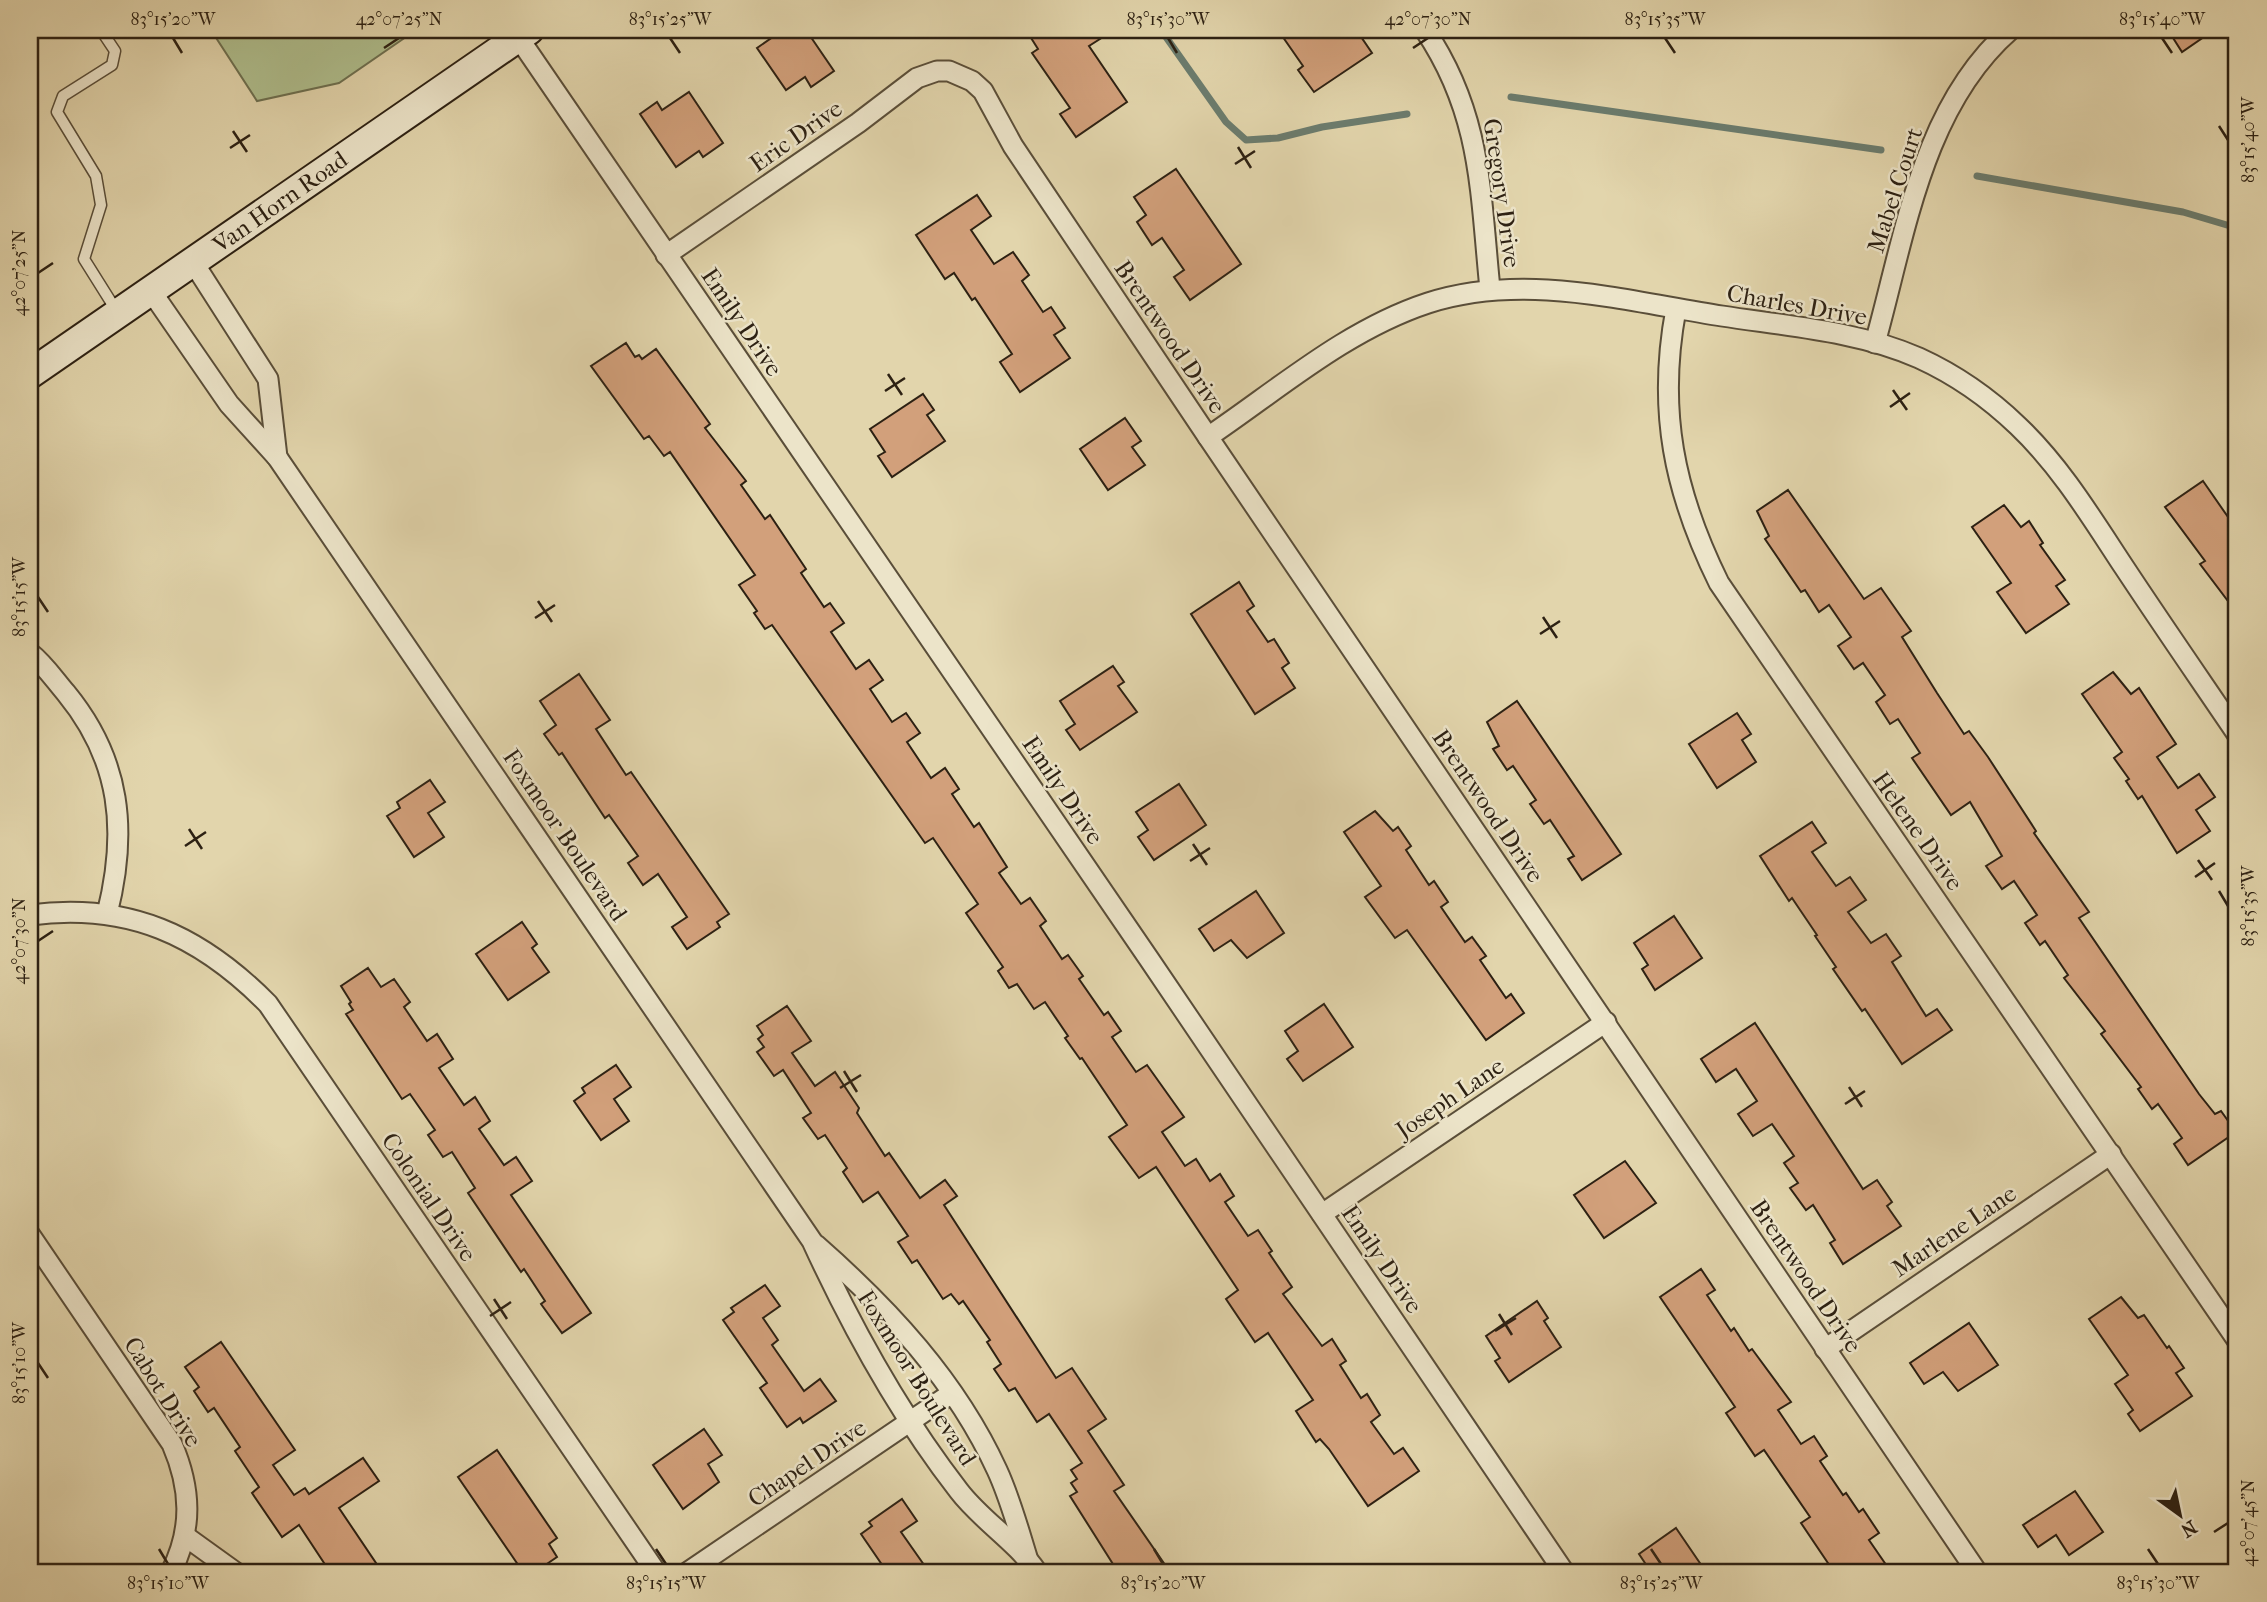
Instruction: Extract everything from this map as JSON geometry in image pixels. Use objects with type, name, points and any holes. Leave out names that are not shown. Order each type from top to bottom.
[{"type":"main road","name":"Van Horn Road","points":[[30,374],[524,33]]},
{"type":"street","name":"Gregory Drive","points":[[1424,30],[1453,77],[1465,105],[1475,145],[1490,289]]},
{"type":"street","name":"Mabel Court","points":[[1875,343],[1925,162],[1973,70],[2010,30]]},
{"type":"street","name":"Emily Drive","points":[[524,33],[666,255],[1564,1572]]},
{"type":"street","name":"Eric Drive","points":[[666,255],[858,123],[917,78],[937,71],[956,73]]},
{"type":"street","name":"Brentwood Drive","points":[[956,73],[972,81],[983,91],[1013,146],[1208,437],[1977,1572]]},
{"type":"street","name":"Foxmoor Boulevard","points":[[193,262],[268,379],[277,457]]},
{"type":"street","name":"Charles Drive","points":[[1208,437],[1340,344],[1375,324],[1431,302],[1490,289],[1568,291],[1830,332],[1875,343],[1918,358],[1955,377],[2016,424],[2056,465],[2237,734]]},
{"type":"street","name":"Foxmoor Boulevard","points":[[151,291],[229,404],[277,457],[812,1241],[832,1285],[910,1422],[961,1494],[983,1519],[1032,1565]]},
{"type":"street","name":"Helene Drive","points":[[1676,309],[1667,412],[1671,447],[1684,504],[1719,583],[2237,1340]]},
{"type":"street","points":[[30,653],[86,718],[103,752],[113,784],[119,850],[107,914]]},
{"type":"street","name":"Colonial Drive","points":[[30,915],[75,912],[107,914],[149,924],[196,944],[238,974],[268,1004],[656,1572]]},
{"type":"street","name":"Joseph Lane","points":[[1322,1214],[1606,1022]]},
{"type":"street","name":"Marlene Lane","points":[[1825,1349],[2111,1154]]},
{"type":"street","name":"Cabot Drive","points":[[30,1235],[172,1444],[187,1490],[186,1536]]},
{"type":"street","name":"Foxmoor Boulevard","points":[[812,1241],[869,1291],[914,1341],[952,1392],[998,1473],[1032,1565]]},
{"type":"street","name":"Chapel Drive","points":[[688,1572],[952,1392]]},
{"type":"street","points":[[171,1572],[186,1536],[235,1572]]},
{"type":"lane","points":[[101,30],[116,51],[112,65],[63,96],[57,112],[96,176],[101,205],[84,259],[118,313]]},
{"type":"green space","points":[[211,30],[416,30],[339,83],[257,101]]},
{"type":"building","points":[[783,30],[806,30],[834,71],[811,87],[805,77],[786,90],[757,48]]},
{"type":"building","points":[[1026,30],[1114,30],[1089,46],[1127,102],[1076,137],[1060,114],[1070,108],[1032,53],[1038,49]]},
{"type":"building","points":[[1278,30],[1343,30],[1348,37],[1357,31],[1372,53],[1314,92],[1298,70],[1303,66]]},
{"type":"building","points":[[2168,30],[2214,30],[2182,52]]},
{"type":"building","points":[[689,92],[723,143],[703,157],[699,151],[676,167],[640,114],[657,102],[662,110]]},
{"type":"building","points":[[1176,169],[1241,264],[1190,300],[1174,277],[1184,270],[1162,238],[1152,245],[1137,222],[1146,215],[1134,197]]},
{"type":"building","points":[[977,195],[991,216],[971,230],[994,264],[1013,252],[1029,275],[1022,281],[1043,312],[1051,307],[1065,328],[1054,335],[1070,358],[1020,392],[1000,362],[1012,354],[975,298],[972,300],[954,273],[945,279],[916,235]]},
{"type":"building","points":[[626,343],[635,357],[639,355],[642,359],[656,349],[710,424],[705,428],[746,481],[741,485],[765,519],[770,515],[806,569],[801,573],[824,607],[830,603],[844,623],[831,632],[856,669],[869,660],[883,680],[870,689],[892,722],[906,713],[920,733],[907,742],[931,778],[945,768],[959,789],[952,794],[974,827],[979,823],[1007,867],[999,873],[1021,904],[1030,898],[1046,921],[1040,926],[1062,959],[1068,955],[1083,976],[1079,979],[1104,1015],[1108,1012],[1121,1031],[1112,1037],[1136,1072],[1147,1065],[1184,1117],[1162,1132],[1185,1166],[1196,1159],[1210,1181],[1220,1174],[1234,1196],[1225,1202],[1248,1236],[1258,1230],[1272,1251],[1269,1253],[1292,1287],[1283,1294],[1322,1346],[1332,1339],[1346,1361],[1340,1365],[1361,1398],[1367,1394],[1380,1415],[1371,1422],[1394,1454],[1403,1448],[1419,1471],[1368,1506],[1329,1449],[1320,1439],[1316,1442],[1296,1411],[1313,1400],[1268,1333],[1255,1342],[1226,1299],[1238,1290],[1156,1167],[1139,1178],[1109,1137],[1127,1125],[1082,1058],[1080,1059],[1065,1038],[1068,1036],[1045,1002],[1034,1009],[1017,984],[1009,988],[998,971],[1003,967],[966,913],[978,904],[933,838],[925,843],[772,625],[765,629],[754,613],[757,611],[739,585],[755,575],[670,452],[664,456],[649,436],[644,439],[591,366]]},
{"type":"building","points":[[923,394],[934,410],[927,415],[945,441],[892,477],[878,456],[885,452],[870,429]]},
{"type":"building","points":[[1125,418],[1141,441],[1132,447],[1145,465],[1108,490],[1080,449]]},
{"type":"building","points":[[2203,481],[2237,530],[2237,613],[2200,564],[2205,561],[2165,507]]},
{"type":"building","points":[[1788,490],[1864,599],[1881,588],[1911,631],[1902,637],[1937,693],[1964,734],[1969,731],[1988,757],[2036,831],[2034,833],[2089,912],[2079,918],[2199,1094],[2215,1114],[2221,1111],[2236,1132],[2188,1165],[2174,1144],[2182,1138],[2158,1104],[2152,1109],[2138,1089],[2141,1087],[2101,1034],[2105,1031],[2064,978],[2068,975],[2045,941],[2040,945],[2025,923],[2037,915],[2014,881],[2002,889],[1986,866],[2002,856],[1970,802],[1951,815],[1912,758],[1920,753],[1898,719],[1890,724],[1876,702],[1885,695],[1863,663],[1854,669],[1838,646],[1851,637],[1829,605],[1819,612],[1805,590],[1801,592],[1765,539],[1769,536],[1757,511]]},
{"type":"building","points":[[2004,505],[2021,527],[2029,521],[2043,543],[2040,545],[2065,580],[2056,586],[2069,604],[2026,633],[1997,592],[2011,583],[1972,527]]},
{"type":"building","points":[[1239,582],[1254,606],[1247,611],[1268,642],[1274,639],[1289,663],[1282,668],[1295,688],[1255,714],[1191,614]]},
{"type":"building","points":[[1113,666],[1124,682],[1118,686],[1137,712],[1080,750],[1066,730],[1075,724],[1060,701]]},
{"type":"building","points":[[2113,672],[2131,694],[2139,688],[2176,744],[2157,757],[2178,788],[2199,774],[2215,797],[2196,810],[2210,831],[2177,853],[2142,796],[2138,799],[2126,781],[2129,779],[2114,758],[2122,752],[2082,694]]},
{"type":"building","points":[[579,674],[610,720],[596,729],[626,775],[631,772],[729,914],[717,922],[720,927],[687,949],[672,927],[687,917],[658,874],[643,885],[628,863],[638,856],[609,815],[605,818],[562,753],[559,755],[544,734],[556,725],[540,701]]},
{"type":"building","points":[[1517,701],[1621,854],[1582,880],[1568,859],[1574,856],[1550,820],[1544,824],[1530,804],[1536,800],[1513,766],[1507,770],[1493,749],[1499,746],[1487,722]]},
{"type":"building","points":[[1737,713],[1751,734],[1742,740],[1756,762],[1717,788],[1689,744]]},
{"type":"building","points":[[430,780],[445,802],[428,813],[444,837],[414,857],[387,816],[400,808],[397,802]]},
{"type":"building","points":[[1179,784],[1206,825],[1154,860],[1138,837],[1148,830],[1136,812]]},
{"type":"building","points":[[1375,811],[1393,831],[1398,827],[1411,846],[1406,850],[1429,885],[1434,881],[1448,902],[1441,907],[1465,942],[1472,937],[1486,956],[1480,960],[1506,998],[1511,994],[1524,1013],[1486,1040],[1407,930],[1395,938],[1365,897],[1381,886],[1344,832]]},
{"type":"building","points":[[1812,822],[1826,843],[1812,852],[1836,886],[1850,877],[1866,900],[1848,912],[1871,943],[1886,934],[1901,956],[1892,962],[1926,1016],[1937,1009],[1952,1030],[1902,1064],[1865,1009],[1862,1011],[1833,969],[1836,967],[1815,936],[1817,935],[1792,898],[1789,901],[1760,856]]},
{"type":"building","points":[[1256,891],[1284,933],[1247,958],[1231,940],[1214,951],[1199,929]]},
{"type":"building","points":[[1674,916],[1702,958],[1655,990],[1642,969],[1648,965],[1634,943]]},
{"type":"building","points":[[522,922],[537,944],[532,948],[549,972],[508,1000],[476,954]]},
{"type":"building","points":[[368,968],[381,987],[394,979],[410,1002],[404,1007],[427,1041],[437,1034],[453,1059],[439,1068],[464,1105],[475,1097],[490,1121],[479,1129],[504,1165],[516,1157],[532,1181],[511,1195],[591,1313],[562,1333],[541,1304],[545,1301],[524,1269],[521,1272],[468,1193],[475,1188],[452,1152],[443,1157],[428,1135],[435,1130],[410,1094],[402,1099],[346,1014],[353,1010],[341,986]]},
{"type":"building","points":[[1324,1004],[1353,1047],[1303,1081],[1287,1059],[1298,1051],[1285,1031]]},
{"type":"building","points":[[787,1006],[811,1041],[792,1053],[815,1086],[835,1072],[859,1108],[857,1113],[885,1156],[889,1153],[920,1198],[945,1180],[957,1196],[944,1205],[1056,1378],[1072,1368],[1106,1419],[1088,1431],[1124,1485],[1114,1491],[1170,1572],[1118,1572],[1070,1496],[1077,1492],[1071,1483],[1077,1479],[1071,1470],[1082,1463],[1049,1414],[1037,1422],[1015,1388],[1009,1391],[994,1369],[1001,1364],[987,1342],[990,1340],[963,1301],[959,1304],[951,1294],[943,1299],[917,1260],[912,1263],[898,1242],[908,1236],[878,1192],[863,1202],[843,1172],[847,1168],[825,1135],[818,1139],[803,1118],[811,1113],[783,1070],[774,1076],[757,1052],[764,1047],[758,1039],[763,1035],[757,1026]]},
{"type":"building","points":[[1755,1023],[1863,1189],[1877,1180],[1892,1202],[1887,1206],[1901,1226],[1843,1264],[1830,1243],[1835,1240],[1813,1205],[1806,1210],[1790,1188],[1798,1183],[1784,1163],[1794,1156],[1772,1124],[1753,1136],[1738,1114],[1757,1101],[1736,1069],[1716,1082],[1701,1059]]},
{"type":"building","points":[[616,1065],[631,1087],[614,1099],[629,1121],[601,1140],[574,1101],[585,1093],[582,1088]]},
{"type":"building","points":[[1625,1161],[1656,1203],[1604,1238],[1574,1195]]},
{"type":"building","points":[[1701,1269],[1715,1290],[1707,1295],[1731,1331],[1734,1328],[1749,1351],[1752,1349],[1791,1402],[1778,1410],[1801,1444],[1814,1436],[1827,1456],[1820,1461],[1843,1495],[1846,1493],[1859,1512],[1863,1509],[1879,1533],[1869,1540],[1891,1572],[1834,1572],[1801,1523],[1810,1517],[1764,1450],[1755,1456],[1726,1413],[1735,1407],[1660,1297]]},
{"type":"building","points":[[765,1285],[780,1306],[763,1318],[778,1340],[772,1345],[804,1391],[820,1379],[836,1401],[803,1423],[800,1418],[787,1427],[760,1388],[767,1383],[723,1320],[734,1312],[731,1308]]},
{"type":"building","points":[[2121,1297],[2138,1318],[2144,1315],[2167,1348],[2169,1346],[2184,1368],[2176,1373],[2192,1396],[2140,1431],[2128,1414],[2133,1410],[2115,1384],[2128,1375],[2089,1319]]},
{"type":"building","points":[[1537,1301],[1548,1318],[1544,1321],[1561,1347],[1509,1382],[1495,1361],[1500,1358],[1486,1336]]},
{"type":"building","points":[[1969,1323],[1998,1365],[1958,1391],[1943,1372],[1924,1384],[1910,1363]]},
{"type":"building","points":[[221,1342],[295,1450],[273,1465],[294,1495],[305,1488],[309,1494],[363,1458],[379,1481],[339,1508],[378,1566],[368,1572],[330,1572],[299,1525],[282,1537],[252,1493],[259,1487],[235,1451],[240,1447],[214,1408],[208,1412],[194,1391],[199,1387],[185,1367]]},
{"type":"building","points":[[704,1429],[722,1455],[708,1464],[719,1482],[683,1509],[653,1465]]},
{"type":"building","points":[[497,1450],[557,1538],[549,1544],[557,1557],[535,1572],[523,1572],[458,1477]]},
{"type":"building","points":[[2075,1491],[2103,1532],[2069,1555],[2056,1535],[2038,1547],[2023,1525]]},
{"type":"building","points":[[902,1499],[917,1521],[901,1532],[929,1572],[887,1572],[861,1534],[872,1526],[869,1522]]},
{"type":"building","points":[[1676,1528],[1706,1572],[1651,1572],[1639,1554]]},
{"type":"waterway","points":[[1161,30],[1226,122],[1246,140],[1278,138],[1322,127],[1407,114]]},
{"type":"waterway","points":[[1511,97],[1881,150]]},
{"type":"waterway","points":[[1977,176],[2183,212],[2237,228]]}]
